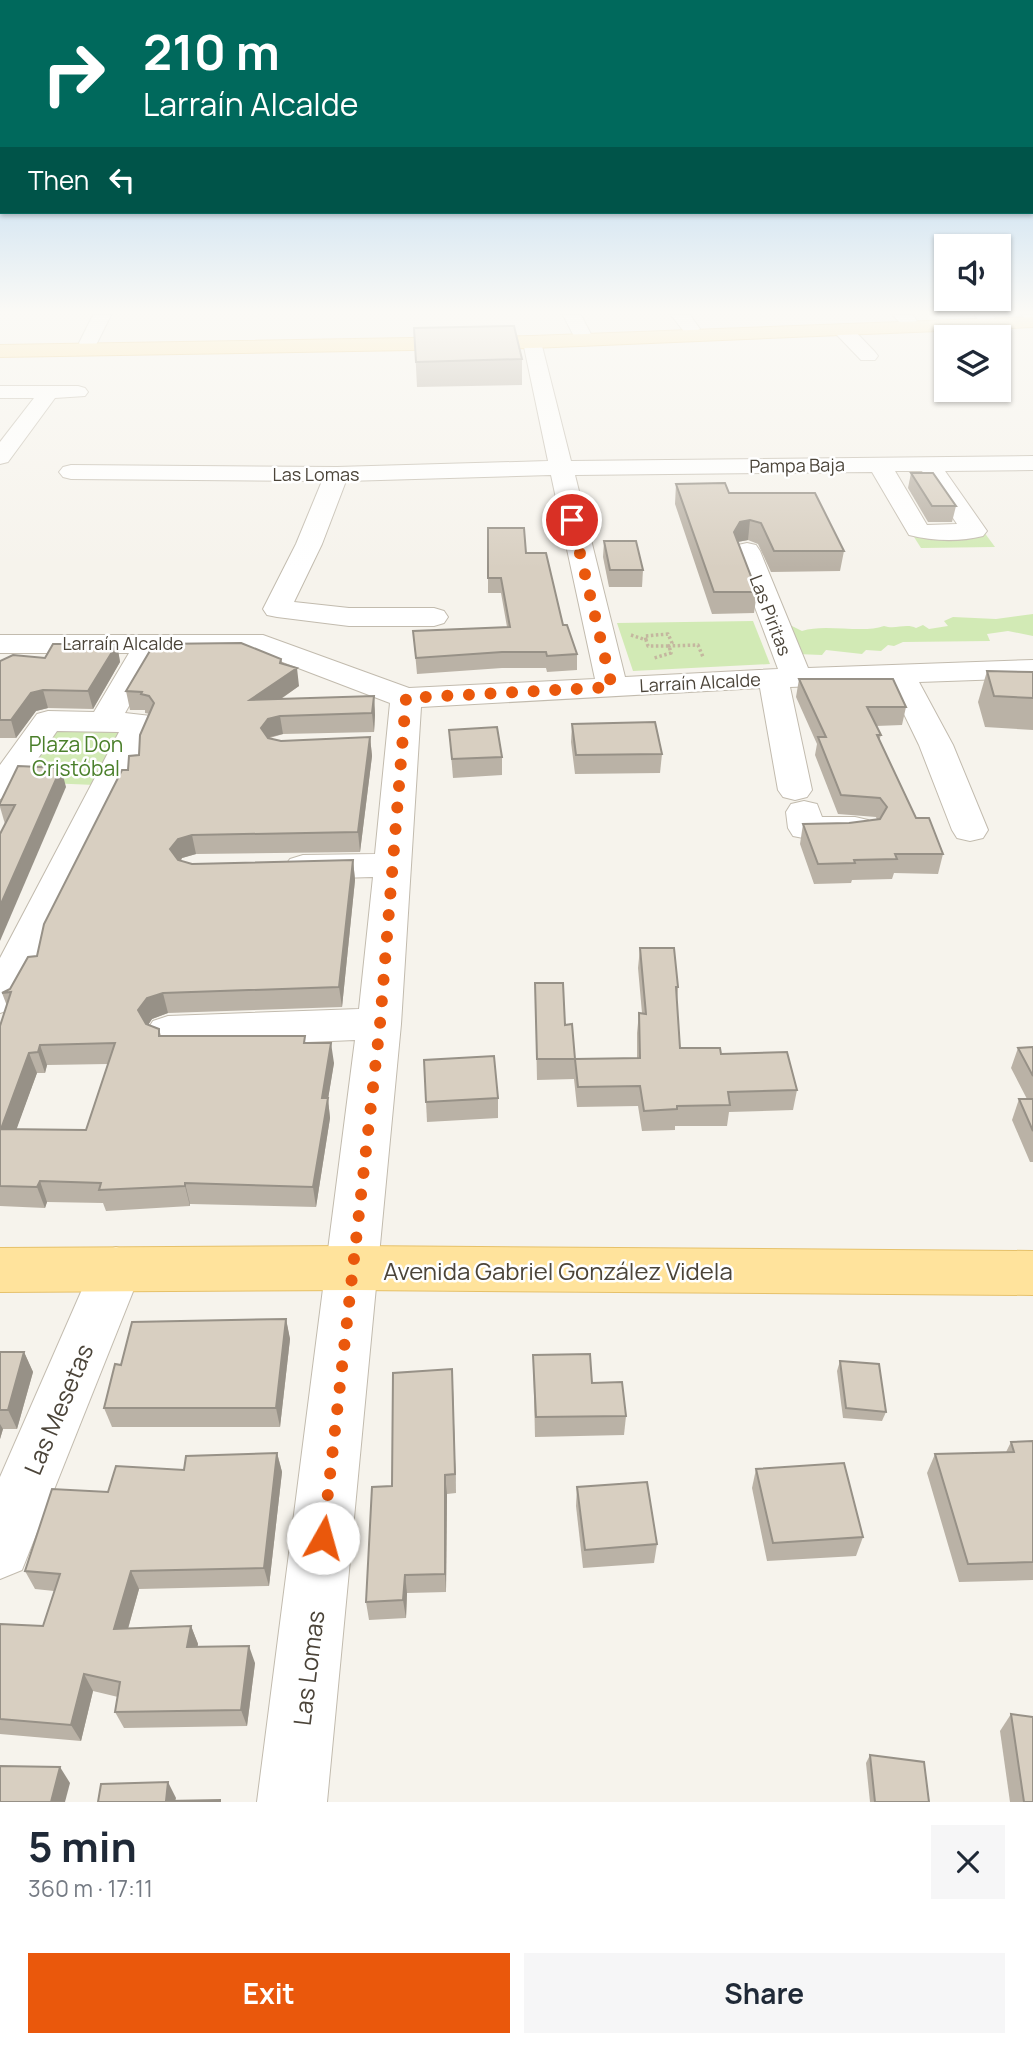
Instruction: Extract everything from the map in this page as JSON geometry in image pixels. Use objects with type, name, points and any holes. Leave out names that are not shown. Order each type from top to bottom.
[{"type":"main road","name":"Avenida Gabriel González Videla","points":[[0,1270],[355,1268],[1033,1273]]},
{"type":"street","points":[[0,457],[45,399]]},
{"type":"street","points":[[545,399],[612,687]]},
{"type":"street","name":"Pampa Baja","points":[[560,468],[1032,463]]},
{"type":"street","points":[[879,464],[918,530],[934,539],[964,539],[974,531],[929,464]]},
{"type":"street","name":"Las Lomas","points":[[71,472],[337,474],[560,468]]},
{"type":"street","points":[[337,474],[309,544],[276,609],[349,617],[434,617]]},
{"type":"street","name":"Las Piritas","points":[[747,551],[791,666],[786,678],[800,801],[806,828],[862,828]]},
{"type":"street","points":[[104,722],[150,642]]},
{"type":"street","name":"Larraín Alcalde","points":[[0,644],[263,644],[406,698],[786,678],[1033,669]]},
{"type":"street","points":[[899,673],[936,745],[970,830]]},
{"type":"street","name":"Las Lomas","points":[[292,1802],[355,1268],[380,1024],[393,865],[389,743],[406,698]]},
{"type":"street","points":[[0,789],[48,721],[140,723],[0,998]]},
{"type":"street","points":[[275,868],[393,865]]},
{"type":"street","points":[[168,1032],[380,1024]]},
{"type":"street","name":"Las Mesetas","points":[[0,1548],[116,1269]]},
{"type":"path","points":[[646,640],[645,635],[668,634],[672,643],[669,646],[698,645],[703,658],[697,658]]},
{"type":"green space","points":[[981,528],[995,547],[921,548],[909,529]]},
{"type":"green space","points":[[1033,614],[1033,636],[1008,631],[987,634],[990,641],[903,642],[894,646],[888,645],[881,651],[866,650],[862,654],[826,650],[822,655],[797,654],[784,629],[790,625],[802,631],[884,626],[916,628],[923,625],[929,629],[948,626],[944,621],[953,617],[996,619]]},
{"type":"green space","points":[[753,621],[770,664],[633,671],[617,623]]},
{"type":"green space","name":"Plaza Don Cristóbal","points":[[58,727],[126,730],[95,785],[23,782]]},
{"type":"building","points":[[911,473],[933,473],[956,506],[932,506]]},
{"type":"building","points":[[725,483],[729,493],[815,493],[844,551],[774,551],[761,523],[750,520],[740,522],[734,532],[757,592],[714,592],[676,484]]},
{"type":"building","points":[[488,528],[524,528],[526,553],[546,553],[563,625],[567,625],[577,654],[547,656],[546,652],[502,652],[416,658],[413,631],[510,627],[501,578],[488,578]]},
{"type":"building","points":[[604,541],[636,541],[643,570],[610,570]]},
{"type":"building","points":[[241,643],[281,659],[280,663],[297,668],[250,700],[374,696],[372,713],[280,716],[268,719],[261,728],[268,738],[281,741],[370,737],[358,832],[192,835],[178,839],[170,849],[178,860],[192,864],[353,860],[339,987],[163,993],[147,998],[138,1010],[146,1024],[159,1029],[159,1036],[305,1036],[304,1043],[331,1043],[322,1098],[328,1098],[313,1187],[185,1183],[185,1186],[99,1190],[101,1183],[40,1181],[37,1187],[0,1186],[0,1026],[11,992],[2,993],[10,989],[28,957],[37,956],[44,924],[122,770],[128,770],[129,756],[139,755],[140,735],[154,703],[149,696],[141,694],[142,692],[126,691],[154,644]],"holes":[[[115,1043],[86,1130],[1,1129],[29,1053],[38,1052],[40,1045]]]},
{"type":"building","points":[[53,644],[117,644],[88,691],[43,690],[31,693],[11,720],[0,720],[0,661],[13,655],[45,658]]},
{"type":"building","points":[[987,671],[1033,672],[1033,698],[994,696]]},
{"type":"building","points":[[799,679],[893,679],[906,707],[867,707],[881,735],[877,735],[916,818],[929,818],[943,854],[895,854],[897,859],[818,864],[803,824],[880,819],[887,807],[880,798],[841,795],[818,737],[826,737]]},
{"type":"building","points":[[655,722],[662,754],[576,755],[572,724]]},
{"type":"building","points":[[497,727],[502,757],[452,759],[449,730]]},
{"type":"building","points":[[18,766],[61,768],[0,906],[0,834],[15,805],[0,803]]},
{"type":"building","points":[[640,948],[674,948],[680,1048],[720,1048],[721,1054],[787,1052],[797,1090],[728,1092],[730,1105],[677,1106],[677,1109],[644,1111],[640,1086],[578,1087],[575,1059],[640,1058],[639,1013],[646,1014]]},
{"type":"building","points":[[535,983],[563,983],[565,1025],[572,1024],[575,1059],[537,1059]]},
{"type":"building","points":[[1033,1047],[1033,1076],[1018,1048]]},
{"type":"building","points":[[494,1056],[498,1098],[426,1102],[424,1060]]},
{"type":"building","points":[[1019,1099],[1033,1099],[1033,1131]]},
{"type":"building","points":[[286,1319],[276,1408],[104,1408],[115,1364],[121,1365],[132,1322]]},
{"type":"building","points":[[0,1352],[24,1352],[8,1410],[0,1410]]},
{"type":"building","points":[[590,1354],[592,1383],[622,1382],[626,1416],[536,1417],[533,1355]]},
{"type":"building","points":[[840,1361],[879,1364],[886,1412],[846,1408]]},
{"type":"building","points":[[452,1369],[455,1474],[445,1475],[445,1574],[405,1575],[403,1600],[366,1602],[372,1487],[392,1486],[393,1373]]},
{"type":"building","points":[[1033,1441],[1033,1562],[968,1564],[935,1454],[1014,1452],[1011,1442]]},
{"type":"building","points":[[277,1453],[264,1568],[131,1571],[114,1629],[191,1626],[187,1647],[249,1646],[241,1710],[115,1712],[120,1682],[84,1674],[71,1725],[0,1719],[0,1624],[43,1626],[60,1574],[25,1571],[52,1489],[108,1492],[116,1466],[184,1470],[186,1456]]},
{"type":"building","points":[[844,1463],[863,1537],[773,1543],[756,1469]]},
{"type":"building","points":[[647,1482],[657,1544],[585,1550],[577,1487]]},
{"type":"building","points":[[1011,1714],[1033,1717],[1033,1802],[1024,1802]]},
{"type":"building","points":[[870,1755],[924,1762],[929,1802],[875,1802]]},
{"type":"building","points":[[0,1766],[60,1767],[51,1802],[0,1802]]},
{"type":"building","points":[[168,1782],[166,1801],[220,1802],[98,1802],[101,1784]]},
{"type":"route","points":[[323,1538],[380,1024],[406,698],[612,687],[572,520]]}]
